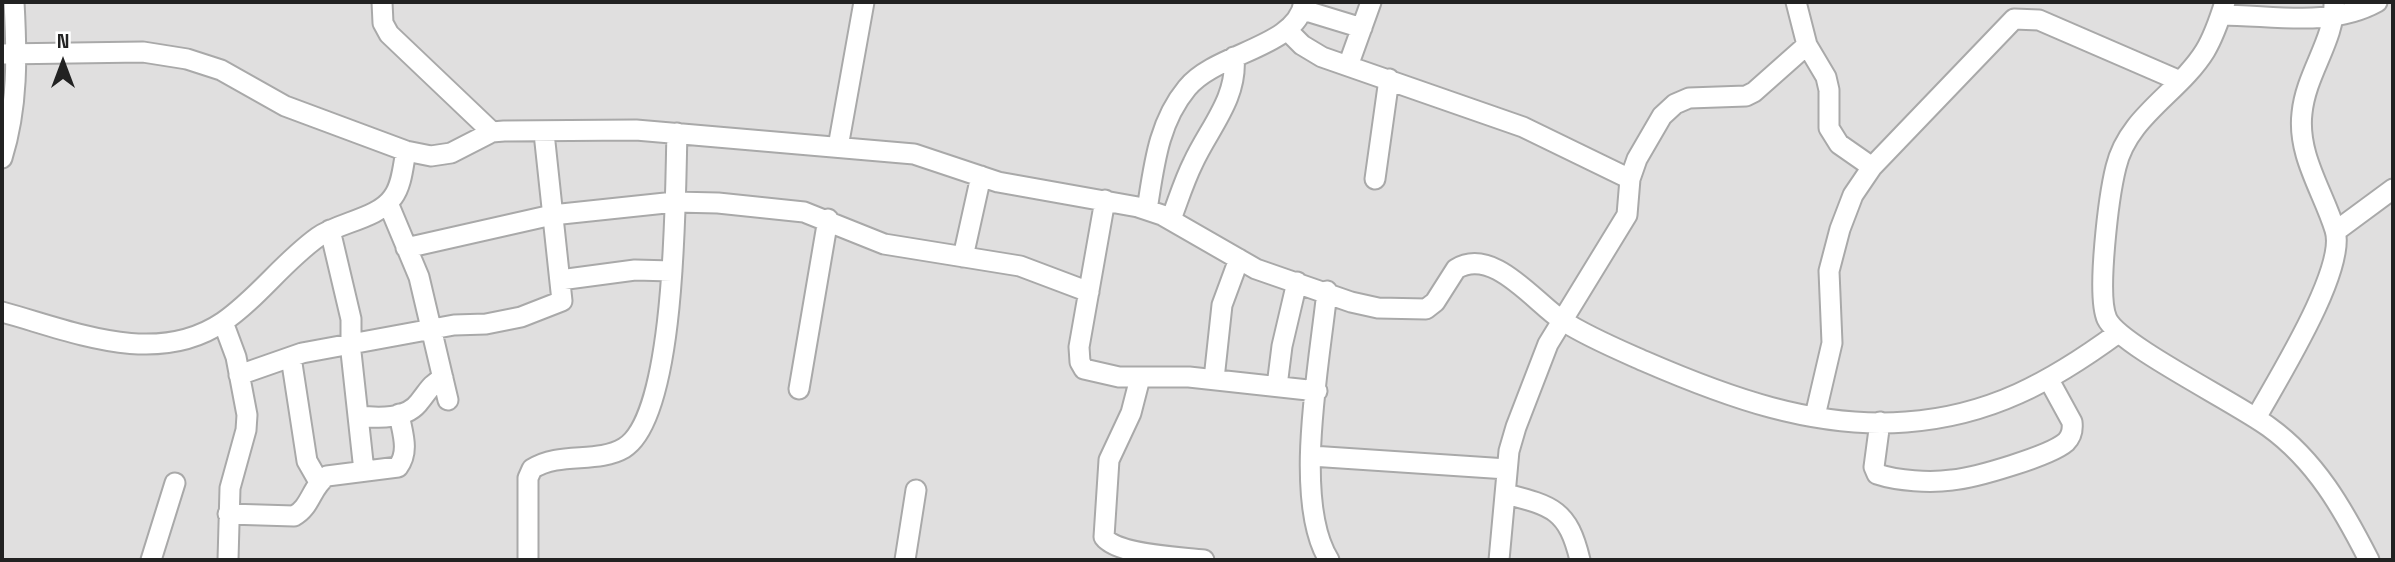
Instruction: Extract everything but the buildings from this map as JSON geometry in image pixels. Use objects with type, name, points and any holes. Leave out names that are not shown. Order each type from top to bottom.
[{"type":"street","points":[[2,158],[10,133],[9,54],[14,2]]},
{"type":"street","points":[[382,2],[383,23],[389,34],[492,132]]},
{"type":"street","points":[[838,147],[864,2]]},
{"type":"street","points":[[1348,66],[1371,2]]},
{"type":"street","points":[[1796,2],[1807,45],[1826,77],[1829,90],[1829,128],[1839,144],[1872,167]]},
{"type":"street","points":[[2369,560],[2315,469],[2256,418],[2118,333],[2107,319],[2102,299],[2116,168],[2123,145],[2132,130],[2204,52],[2223,8],[2309,20],[2334,9],[2361,10],[2377,2]]},
{"type":"street","points":[[1147,209],[1162,129],[1172,108],[1201,72],[1288,31],[1303,6],[1362,28]]},
{"type":"street","points":[[2256,418],[2308,324],[2338,246],[2336,231],[2310,169],[2301,116],[2312,67],[2334,9]]},
{"type":"street","points":[[1815,416],[1832,343],[1829,271],[1849,206],[1872,167],[1949,83],[2014,19],[2024,17],[2039,20],[2179,81]]},
{"type":"street","points":[[1288,31],[1311,52],[1523,127],[1630,179]]},
{"type":"street","points":[[1499,560],[1507,469],[1520,415],[1543,355],[1627,215],[1630,179],[1637,159],[1662,116],[1675,104],[1689,98],[1746,96],[1807,45]]},
{"type":"street","points":[[9,54],[143,52],[187,59],[222,70],[285,106],[406,151],[431,156],[451,153],[492,132],[636,130],[914,154],[1040,192],[1105,200],[1147,209],[1171,219],[1256,269],[1327,291],[1351,302],[1378,308],[1426,309],[1435,302],[1455,269],[1475,262],[1494,268],[1562,320],[1594,339],[1706,388],[1758,406],[1844,422],[1906,422],[1978,411],[2032,391],[2118,333]]},
{"type":"street","points":[[1171,219],[1192,164],[1228,98],[1234,80],[1234,57]]},
{"type":"street","points":[[1375,179],[1389,79]]},
{"type":"street","points":[[239,375],[291,357],[433,328],[486,324],[554,306],[562,301],[544,133]]},
{"type":"street","points":[[528,560],[528,478],[532,469],[558,458],[597,455],[624,448],[637,435],[649,410],[663,357],[672,271],[677,133]]},
{"type":"street","points":[[2,312],[114,342],[159,346],[187,340],[223,322],[248,302],[294,254],[330,230],[388,203],[399,186],[406,151]]},
{"type":"street","points":[[963,257],[981,176]]},
{"type":"street","points":[[2336,231],[2393,189]]},
{"type":"street","points":[[1105,200],[1079,347],[1080,362],[1084,369],[1101,375],[1214,379],[1317,391]]},
{"type":"street","points":[[406,248],[552,215],[675,202],[774,208],[828,219],[884,244],[1020,266],[1089,292]]},
{"type":"street","points":[[388,203],[414,262],[433,328],[448,400]]},
{"type":"street","points":[[799,389],[828,219]]},
{"type":"street","points":[[330,230],[351,319],[363,471]]},
{"type":"street","points":[[1214,379],[1221,313],[1239,260]]},
{"type":"street","points":[[560,280],[635,271],[672,271]]},
{"type":"street","points":[[1276,386],[1297,282]]},
{"type":"street","points":[[1327,291],[1311,456],[1312,509],[1319,544],[1329,560]]},
{"type":"street","points":[[223,322],[239,375],[247,415],[246,430],[233,475],[228,514],[228,560]]},
{"type":"street","points":[[291,357],[307,461],[318,482]]},
{"type":"street","points":[[358,416],[379,418],[399,414],[414,407],[430,385],[443,378]]},
{"type":"street","points":[[1140,378],[1132,413],[1109,460],[1104,537],[1108,543],[1121,549],[1204,560]]},
{"type":"street","points":[[1880,422],[1874,467],[1877,474],[1949,481],[1972,477],[2054,450],[2067,441],[2073,430],[2072,422],[2049,380]]},
{"type":"street","points":[[228,514],[294,516],[307,506],[318,482],[337,474],[398,467],[404,458],[399,414]]},
{"type":"street","points":[[1311,456],[1507,469]]},
{"type":"street","points":[[151,560],[175,483]]},
{"type":"street","points":[[905,560],[916,490]]},
{"type":"street","points":[[1506,494],[1543,503],[1561,514],[1574,535],[1580,560]]},
{"type":"shaded area","points":[[2,2],[2393,2],[2393,560],[2,560]]}]
